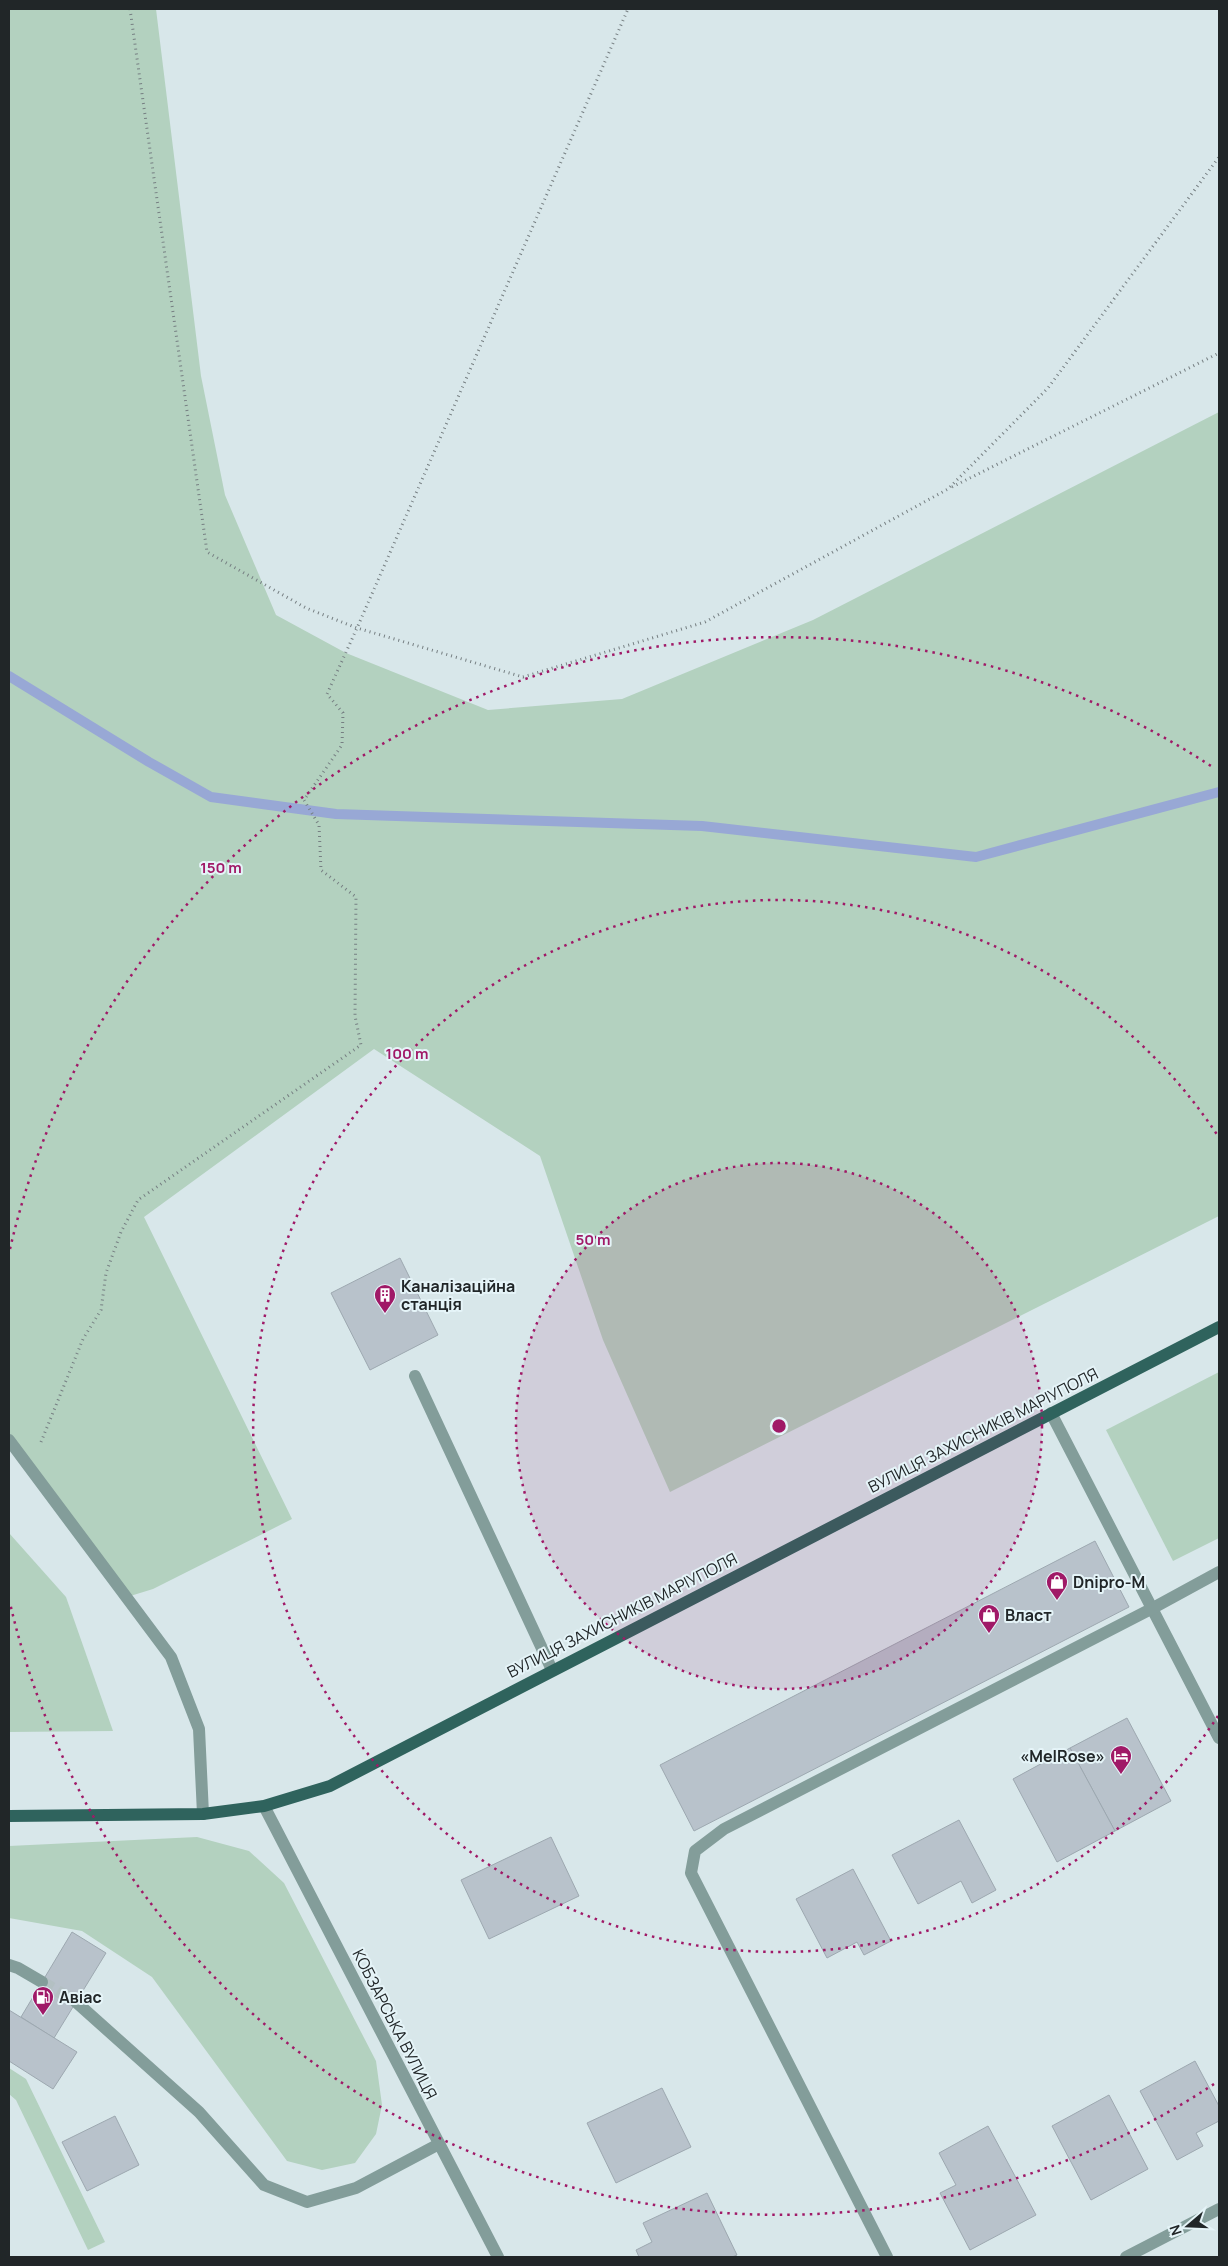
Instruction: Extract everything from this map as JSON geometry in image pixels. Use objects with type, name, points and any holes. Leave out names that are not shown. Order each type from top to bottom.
[{"type":"main road","name":"ВУЛИЦЯ ЗАХИСНИКІВ МАРІУПОЛЯ","points":[[9,1816],[203,1814],[264,1806],[330,1786],[1219,1327]]},
{"type":"street","points":[[415,1376],[552,1670]]},
{"type":"street","points":[[1051,1413],[1219,1738]]},
{"type":"street","points":[[9,1440],[171,1657],[199,1729],[203,1814]]},
{"type":"street","points":[[887,2257],[690,1873],[695,1851],[724,1829],[1153,1608],[1219,1572]]},
{"type":"street","name":"КОБЗАРСЬКА ВУЛИЦЯ","points":[[264,1806],[498,2257]]},
{"type":"street","points":[[9,1965],[42,1982]]},
{"type":"street","points":[[76,2002],[199,2112],[264,2185],[307,2202],[356,2188],[439,2144]]},
{"type":"street","points":[[1126,2257],[1219,2209]]},
{"type":"path","points":[[130,9],[207,552],[306,608],[357,628],[523,677],[705,622],[948,489],[1219,353]]},
{"type":"path","points":[[30,1469],[52,1410],[83,1339],[101,1310],[106,1273],[122,1232],[138,1200],[361,1045],[355,1016],[356,897],[321,870],[319,825],[304,800],[342,745],[343,713],[327,694],[628,9]]},
{"type":"path","points":[[948,489],[1048,388],[1219,157]]},
{"type":"green space","points":[[9,9],[156,9],[201,376],[225,495],[276,615],[346,653],[488,710],[622,699],[813,620],[1219,412],[1219,1216],[670,1492],[603,1340],[540,1156],[374,1049],[144,1217],[292,1519],[153,1589],[127,1597],[9,1440]]},
{"type":"green space","points":[[1219,1372],[1219,1538],[1173,1561],[1106,1430]]},
{"type":"green space","points":[[9,1533],[66,1597],[113,1731],[9,1732]]},
{"type":"green space","points":[[197,1837],[249,1851],[284,1883],[376,2061],[382,2105],[376,2134],[355,2163],[322,2170],[287,2161],[152,1977],[82,1931],[9,1918],[9,1846]]},
{"type":"green space","points":[[9,2068],[26,2079],[105,2242],[88,2250],[16,2100],[9,2094]]},
{"type":"building","name":"Каналізаційна станція","points":[[400,1258],[438,1335],[370,1370],[331,1293]]},
{"type":"building","points":[[1095,1541],[1129,1607],[694,1831],[660,1765]]},
{"type":"building","name":"«MelRose»","points":[[1127,1718],[1171,1801],[1115,1831],[1070,1748]]},
{"type":"building","points":[[1070,1748],[1115,1831],[1057,1862],[1013,1779]]},
{"type":"building","points":[[959,1820],[996,1890],[972,1903],[961,1881],[918,1904],[892,1855]]},
{"type":"building","points":[[551,1837],[579,1896],[489,1939],[461,1880]]},
{"type":"building","points":[[853,1869],[891,1941],[864,1955],[857,1942],[827,1958],[796,1899]]},
{"type":"building","points":[[72,1932],[106,1953],[54,2038],[21,2017]]},
{"type":"building","points":[[9,2010],[77,2052],[53,2089],[9,2061]]},
{"type":"building","points":[[1195,2061],[1219,2106],[1219,2121],[1196,2133],[1203,2146],[1177,2160],[1140,2091]]},
{"type":"building","points":[[662,2088],[691,2147],[616,2183],[587,2123]]},
{"type":"building","points":[[1109,2095],[1148,2169],[1091,2200],[1052,2126]]},
{"type":"building","points":[[115,2116],[139,2165],[87,2191],[62,2142]]},
{"type":"building","points":[[988,2126],[1036,2215],[970,2250],[940,2193],[956,2185],[939,2153]]},
{"type":"building","points":[[707,2193],[737,2255],[732,2257],[639,2257],[636,2250],[652,2242],[643,2223]]},
{"type":"waterway","points":[[9,676],[149,762],[211,797],[336,814],[702,826],[976,857],[1219,792]]},
{"type":"tunnel","points":[[42,1982],[76,2002]]},
{"type":"place","name":"Каналізаційна станція","points":[[385,1314]]},
{"type":"place","name":"Dnipro-M","points":[[1057,1601]]},
{"type":"place","name":"Власт","points":[[989,1634]]},
{"type":"place","name":"«MelRose»","points":[[1121,1775]]},
{"type":"place","name":"Авіас","points":[[43,2016]]}]
